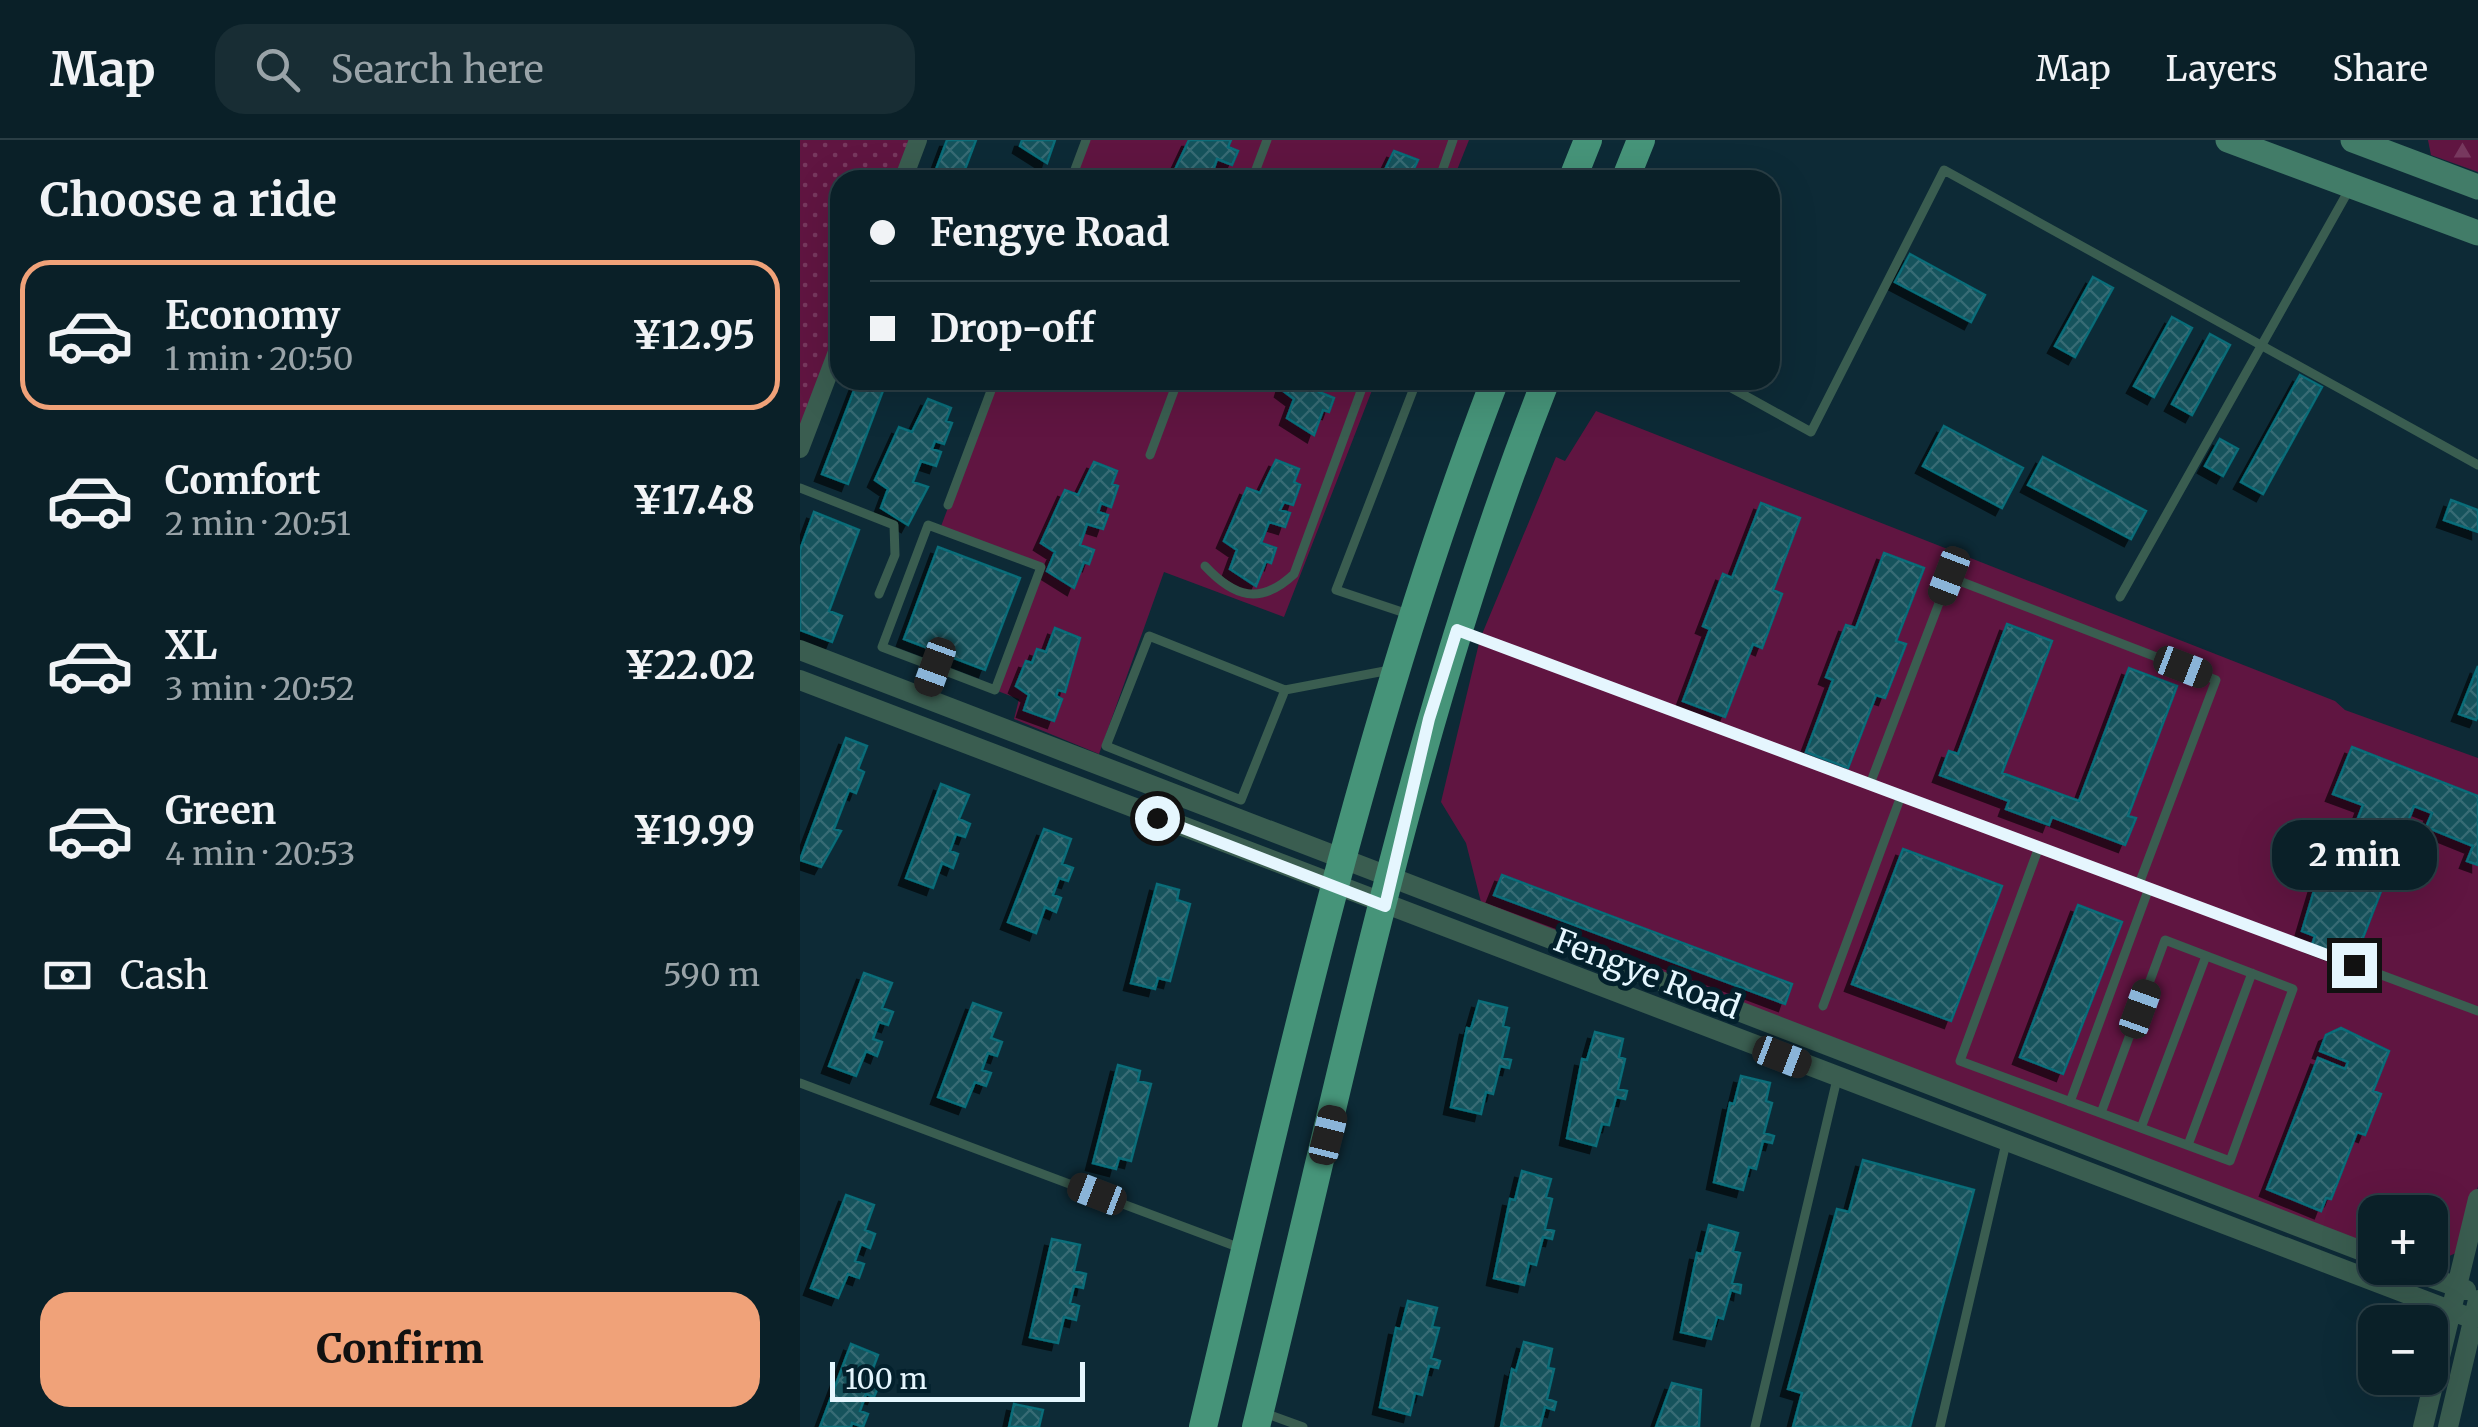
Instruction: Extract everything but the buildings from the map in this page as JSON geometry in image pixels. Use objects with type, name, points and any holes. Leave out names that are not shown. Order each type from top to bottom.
[{"type":"main road","points":[[1576,170],[1588,140]]},
{"type":"main road","points":[[1629,170],[1641,140]]},
{"type":"main road","points":[[2228,140],[2478,232]]},
{"type":"main road","points":[[2353,140],[2478,187]]},
{"type":"main road","points":[[1203,1427],[1343,859],[1448,504],[1491,390]]},
{"type":"main road","points":[[1258,1419],[1429,719],[1498,503],[1542,390]]},
{"type":"street","points":[[906,170],[918,140]]},
{"type":"street","points":[[800,449],[830,370]]},
{"type":"street","name":"Fengye Road","points":[[800,650],[2358,1249]]},
{"type":"street","name":"Fengye Road","points":[[800,680],[2450,1312],[2476,1304]]},
{"type":"street","points":[[2422,1427],[2478,1200]]},
{"type":"street","points":[[2448,1284],[2476,1304],[2448,1427]]},
{"type":"lane","points":[[1075,170],[1086,140]]},
{"type":"lane","points":[[1256,170],[1267,140]]},
{"type":"lane","points":[[1443,170],[1454,140]]},
{"type":"lane","points":[[1735,390],[1811,432],[1944,170],[2478,465]]},
{"type":"lane","points":[[2120,596],[2351,186]]},
{"type":"lane","points":[[948,506],[992,390]]},
{"type":"lane","points":[[1150,455],[1174,390]]},
{"type":"lane","points":[[1205,566],[1227,589],[1255,595],[1280,587],[1294,574],[1361,390]]},
{"type":"lane","points":[[1413,390],[1336,590],[1413,616]]},
{"type":"lane","points":[[800,488],[894,525],[895,555],[880,594]]},
{"type":"lane","points":[[928,524],[1042,567],[995,690],[935,667],[882,647],[928,524]]},
{"type":"lane","points":[[1870,784],[1949,576],[2216,680],[2070,1102]]},
{"type":"lane","points":[[1457,630],[2478,1011]]},
{"type":"lane","points":[[1285,690],[1241,800],[1106,746],[1149,636],[1285,690],[1397,669]]},
{"type":"lane","points":[[924,698],[935,667]]},
{"type":"lane","points":[[1823,1006],[1901,796]]},
{"type":"lane","points":[[2039,847],[1960,1061],[2230,1161],[2294,988],[2166,940],[2101,1113]]},
{"type":"lane","points":[[2141,1128],[2206,956]]},
{"type":"lane","points":[[2188,1145],[2252,973]]},
{"type":"lane","points":[[1756,1427],[1837,1078]]},
{"type":"lane","points":[[800,1082],[1245,1250]]},
{"type":"lane","points":[[1940,1427],[2006,1143]]},
{"type":"lane","points":[[1258,1419],[1303,1427]]},
{"type":"green space","points":[[800,140],[918,140],[907,170],[830,170],[830,370],[800,449]]},
{"type":"green space","points":[[1086,140],[1469,140],[1457,170],[1075,170]]},
{"type":"green space","points":[[2428,140],[2478,140],[2478,172],[2431,155]]},
{"type":"green space","points":[[992,390],[1372,390],[1284,617],[1164,572],[1099,754],[1014,719],[1019,699],[995,690],[1041,567],[940,529]]},
{"type":"green space","points":[[1596,411],[2335,701],[2345,710],[2478,758],[2478,1186],[2460,1251],[2448,1257],[2448,1195],[2358,1195],[2358,1249],[1484,914],[1466,843],[1441,802],[1480,639],[1556,457],[1565,461]]},
{"type":"route","points":[[1157,818],[1385,906],[1429,719],[1457,630],[2354,965]]}]
